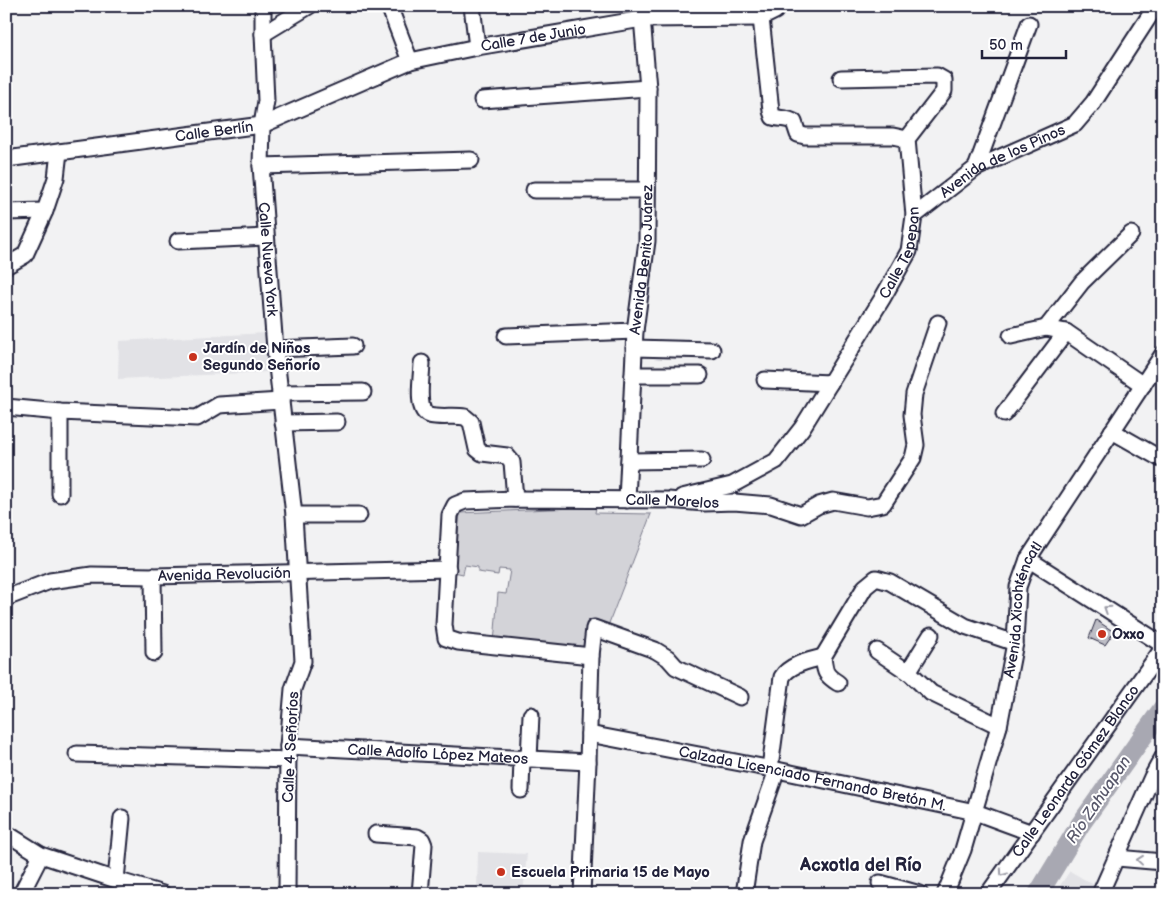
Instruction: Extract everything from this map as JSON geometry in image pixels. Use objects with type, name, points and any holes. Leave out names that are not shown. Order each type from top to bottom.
[{"type":"street","name":"Calle Nueva York","points":[[263,6],[262,34],[266,101],[262,125],[261,166],[275,349],[294,515],[298,572]]},
{"type":"street","points":[[262,34],[309,6]]},
{"type":"street","points":[[389,6],[410,61]]},
{"type":"street","points":[[472,6],[477,47]]},
{"type":"street","name":"Avenida de los Pinos","points":[[914,216],[976,168],[1075,124],[1093,103],[1156,6]]},
{"type":"street","name":"Calle 7 de Junio","points":[[410,61],[641,13],[761,18],[777,8]]},
{"type":"street","name":"Avenida Benito Juárez","points":[[627,500],[635,331],[647,241],[648,88],[641,13]]},
{"type":"street","points":[[761,18],[771,111],[773,117],[789,119],[794,122],[798,134],[805,136],[893,136],[907,139],[944,91],[944,80],[937,76],[841,78]]},
{"type":"street","points":[[976,168],[1029,24]]},
{"type":"street","name":"Calle Berlín","points":[[6,158],[262,125],[410,61]]},
{"type":"street","points":[[482,100],[648,88]]},
{"type":"street","name":"Calle Tepepan","points":[[668,500],[732,485],[776,461],[802,428],[882,299],[909,251],[914,216],[907,139]]},
{"type":"street","points":[[6,266],[25,255],[46,211],[56,178],[59,152]]},
{"type":"street","points":[[261,166],[471,160]]},
{"type":"street","points":[[534,190],[647,190]]},
{"type":"street","points":[[6,212],[46,211]]},
{"type":"street","points":[[1046,328],[1082,282],[1131,234]]},
{"type":"street","points":[[178,241],[266,238]]},
{"type":"street","name":"Calle Morelos","points":[[448,569],[450,515],[455,505],[465,501],[515,498],[668,500],[705,503],[734,502],[771,505],[802,515],[819,505],[833,501],[867,507],[883,504],[913,458],[916,445],[912,415],[914,394],[938,323]]},
{"type":"street","points":[[1011,336],[1046,328],[1066,332],[1143,385]]},
{"type":"street","points":[[506,336],[635,331]]},
{"type":"street","points":[[1004,414],[1066,332]]},
{"type":"street","points":[[275,349],[353,346]]},
{"type":"street","points":[[634,348],[712,350]]},
{"type":"street","name":"Avenida Xicohténcatl","points":[[945,894],[963,850],[999,726],[1014,643],[1018,587],[1028,559],[1163,354]]},
{"type":"street","points":[[422,363],[420,405],[423,412],[429,415],[465,417],[471,422],[477,449],[482,453],[507,456],[512,462],[515,498]]},
{"type":"street","points":[[633,375],[700,375]]},
{"type":"street","points":[[765,380],[830,383]]},
{"type":"street","points":[[6,407],[60,412],[197,418],[219,405],[280,397],[363,392]]},
{"type":"street","points":[[60,412],[60,494]]},
{"type":"street","points":[[283,423],[337,422]]},
{"type":"street","points":[[1112,431],[1163,460]]},
{"type":"street","points":[[629,461],[702,460]]},
{"type":"street","points":[[294,515],[359,515]]},
{"type":"street","points":[[1028,559],[1163,646]]},
{"type":"street","points":[[448,569],[444,625],[446,638],[458,642],[591,656]]},
{"type":"street","name":"Avenida Revolución","points":[[6,598],[50,581],[92,575],[153,576],[448,569]]},
{"type":"street","name":"Calle 4 Señoríos","points":[[287,894],[288,753],[293,689],[303,661],[298,572]]},
{"type":"street","points":[[153,576],[154,652]]},
{"type":"street","points":[[838,683],[828,676],[825,671],[823,657],[864,587],[876,578],[890,582],[965,626],[1014,643]]},
{"type":"street","points":[[582,894],[591,656],[594,628],[655,650],[668,658],[676,667],[740,698]]},
{"type":"street","points":[[908,672],[931,635]]},
{"type":"street","name":"Calle Leonarda Gómez Blanco","points":[[988,894],[1163,646]]},
{"type":"street","points":[[877,651],[908,672],[931,694],[999,726]]},
{"type":"street","points":[[744,894],[752,841],[774,769],[782,677],[791,667],[823,657]]},
{"type":"street","points":[[521,790],[531,716]]},
{"type":"street","name":"Calzada Licenciado Fernando Bretón M.","points":[[589,734],[774,769],[975,812],[1032,833]]},
{"type":"street","name":"Calle Adolfo López Mateos","points":[[77,754],[288,753],[526,758],[588,762]]},
{"type":"street","points":[[1100,894],[1152,777],[1163,757]]},
{"type":"street","points":[[116,880],[122,818]]},
{"type":"street","points":[[6,833],[41,855],[163,894]]},
{"type":"street","points":[[376,834],[417,837],[422,840],[424,845],[420,894]]},
{"type":"street","points":[[21,894],[41,855]]},
{"type":"street","points":[[1117,858],[1163,862]]},
{"type":"street","points":[[880,883],[920,894]]},
{"type":"shaded area","name":"Jardín de Niños Segundo Señorío","points":[[265,333],[268,372],[118,379],[119,341]]},
{"type":"shaded area","points":[[596,507],[595,513],[651,514],[606,631],[584,652],[494,643],[498,593],[506,594],[510,570],[499,569],[498,575],[478,572],[478,567],[465,565],[463,574],[454,572],[460,513]]},
{"type":"shaded area","name":"Escuela Primaria 15 de Mayo","points":[[478,852],[527,854],[523,894],[428,894],[428,891],[477,890]]},
{"type":"shaded area","points":[[1070,871],[1094,885],[1090,894],[1054,894]]},
{"type":"building","name":"Oxxo","points":[[1096,620],[1114,632],[1105,645],[1089,638]]},
{"type":"waterway","name":"Río Zahuapan","points":[[1038,894],[1080,825],[1163,708]]},
{"type":"place","name":"Jardín de Niños Segundo Señorío","points":[[193,357]]},
{"type":"place","name":"Oxxo","points":[[1102,634]]},
{"type":"place","name":"Escuela Primaria 15 de Mayo","points":[[501,872]]},
{"type":"district","name":"Acxotla del Río","points":[[861,865]]}]
